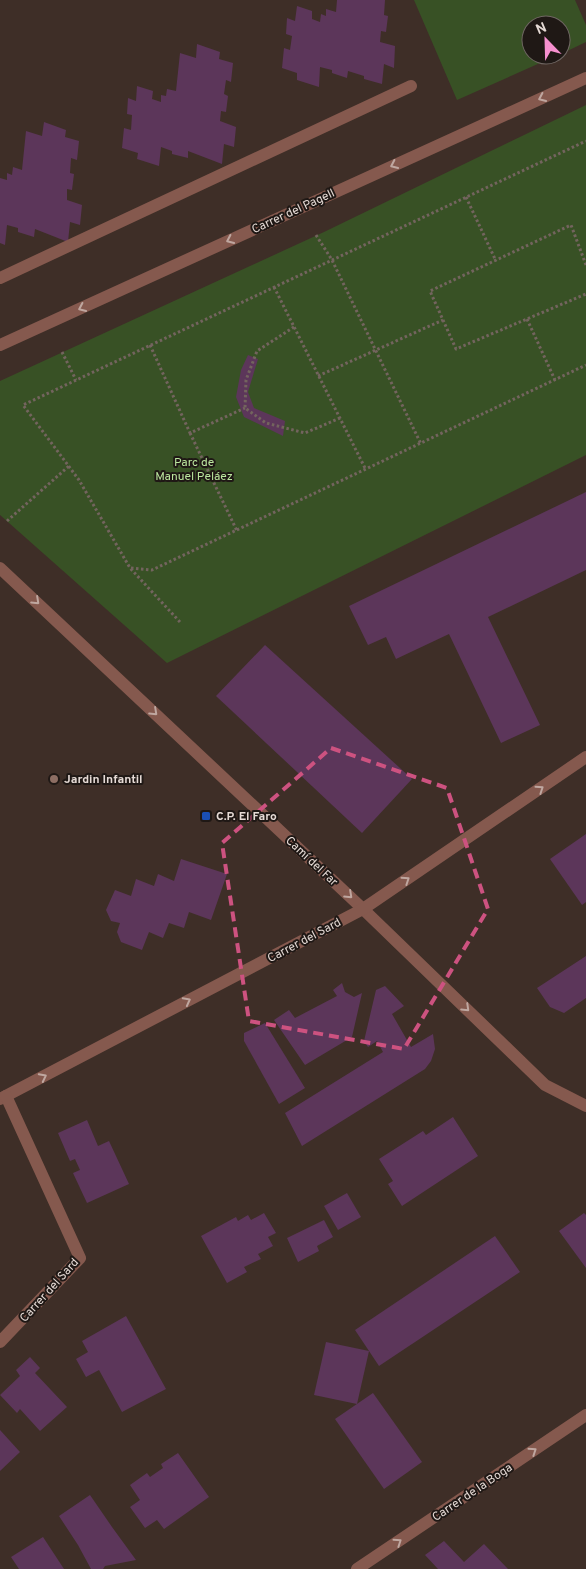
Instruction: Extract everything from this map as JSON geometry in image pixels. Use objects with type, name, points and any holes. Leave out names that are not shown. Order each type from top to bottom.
[{"type":"street","name":"Carrer del Pagell","points":[[0,345],[586,78]]},
{"type":"street","points":[[0,278],[411,86]]},
{"type":"street","name":"Camí del Far","points":[[0,568],[363,909],[546,1085],[586,1106]]},
{"type":"street","name":"Carrer del Sard","points":[[0,1342],[80,1258],[3,1098],[363,909],[586,757]]},
{"type":"street","name":"Carrer de la Boga","points":[[357,1569],[586,1415]]},
{"type":"path","points":[[180,622],[130,568],[79,480],[23,405],[586,141]]},
{"type":"path","points":[[466,197],[496,260]]},
{"type":"path","points":[[586,265],[585,258],[571,225],[430,291],[456,349],[586,294]]},
{"type":"path","points":[[316,235],[332,260],[421,444]]},
{"type":"path","points":[[274,287],[366,470]]},
{"type":"path","points":[[527,319],[555,380]]},
{"type":"path","points":[[318,376],[443,320]]},
{"type":"path","points":[[245,408],[246,380],[256,351],[294,327]]},
{"type":"path","points":[[150,345],[237,531]]},
{"type":"path","points":[[62,352],[76,380]]},
{"type":"path","points":[[130,568],[152,570],[586,365]]},
{"type":"path","points":[[245,408],[266,423],[305,433],[340,418]]},
{"type":"path","points":[[190,433],[245,408]]},
{"type":"path","points":[[7,521],[69,466]]},
{"type":"highlighted area","points":[[331,748],[447,788],[488,909],[404,1049],[249,1021],[222,843]]},
{"type":"green space","points":[[414,0],[575,0],[586,25],[586,42],[571,49],[571,15],[521,15],[521,65],[536,65],[457,100]]},
{"type":"green space","name":"Parc de Manuel Peláez","points":[[586,105],[586,455],[167,663],[0,515],[0,381],[324,232]]},
{"type":"building","points":[[337,0],[385,0],[384,15],[388,16],[386,32],[381,31],[380,42],[395,46],[394,68],[384,64],[382,84],[364,79],[364,76],[348,71],[347,78],[332,73],[332,70],[320,67],[319,87],[297,80],[297,73],[282,68],[284,48],[290,50],[292,36],[286,34],[287,18],[295,21],[297,6],[312,11],[312,19],[320,22],[321,14],[326,16],[326,9],[336,12]]},
{"type":"building","points":[[197,44],[220,52],[219,59],[233,63],[231,82],[226,80],[224,94],[228,96],[226,112],[221,111],[220,121],[236,127],[234,147],[224,144],[222,164],[188,151],[188,158],[172,154],[172,151],[161,147],[159,166],[137,159],[138,153],[122,148],[124,128],[131,130],[132,115],[127,114],[128,98],[136,101],[137,86],[153,91],[152,99],[161,102],[161,95],[166,96],[167,89],[176,91],[180,53],[196,58]]},
{"type":"building","points":[[44,122],[66,130],[65,137],[79,141],[77,160],[71,158],[70,173],[74,174],[72,190],[67,189],[67,200],[82,205],[80,225],[70,222],[68,242],[35,229],[34,237],[18,232],[18,228],[7,225],[5,245],[0,243],[0,178],[7,180],[7,173],[12,175],[13,167],[22,170],[26,131],[42,136]]},
{"type":"building","points":[[248,355],[258,359],[248,392],[254,408],[285,421],[283,436],[244,417],[236,397],[241,370]]},
{"type":"building","points":[[586,492],[586,570],[488,617],[540,725],[501,743],[449,634],[396,659],[386,637],[368,645],[349,606]]},
{"type":"building","points":[[265,645],[412,779],[362,833],[216,696]]},
{"type":"building","points":[[586,834],[586,902],[582,905],[550,859]]},
{"type":"building","points":[[181,859],[227,874],[211,920],[189,912],[184,928],[169,923],[163,938],[149,932],[142,950],[121,942],[117,932],[120,923],[111,921],[106,910],[115,890],[131,896],[136,879],[154,886],[158,874],[174,881]]},
{"type":"building","points":[[586,956],[586,998],[564,1013],[550,1007],[537,988]]},
{"type":"building","points":[[342,983],[345,992],[354,997],[362,993],[352,1037],[305,1065],[274,1020],[289,1010],[295,1018],[337,996],[333,990]]},
{"type":"building","points":[[385,986],[404,1006],[392,1014],[411,1047],[433,1034],[435,1049],[431,1061],[425,1069],[302,1146],[285,1113],[383,1052],[377,1041],[368,1047],[364,1041],[376,990]]},
{"type":"building","points":[[265,1023],[305,1088],[279,1104],[244,1041],[244,1033]]},
{"type":"building","points":[[453,1117],[478,1156],[402,1206],[388,1184],[393,1181],[379,1159],[423,1131],[426,1135]]},
{"type":"building","points":[[87,1120],[98,1146],[109,1141],[129,1184],[87,1203],[73,1173],[80,1170],[75,1159],[70,1161],[58,1133]]},
{"type":"building","points":[[347,1193],[361,1217],[338,1230],[324,1206]]},
{"type":"building","points":[[264,1213],[276,1233],[268,1237],[273,1246],[258,1254],[261,1259],[244,1267],[247,1272],[227,1283],[201,1236],[236,1217],[238,1221],[248,1215],[251,1220]]},
{"type":"building","points":[[584,1213],[586,1215],[586,1268],[559,1231]]},
{"type":"building","points":[[324,1220],[333,1237],[317,1246],[319,1251],[298,1262],[287,1238]]},
{"type":"building","points":[[495,1236],[520,1272],[379,1366],[355,1330]]},
{"type":"building","points":[[126,1316],[166,1389],[122,1412],[99,1370],[86,1377],[76,1359],[88,1352],[82,1341]]},
{"type":"building","points":[[326,1342],[369,1351],[357,1404],[314,1395]]},
{"type":"building","points":[[30,1357],[40,1368],[35,1373],[67,1407],[40,1431],[20,1409],[17,1413],[0,1395],[20,1376],[16,1370]]},
{"type":"building","points":[[373,1393],[422,1462],[384,1489],[335,1419]]},
{"type":"building","points":[[0,1430],[20,1452],[0,1471]]},
{"type":"building","points":[[178,1453],[209,1497],[164,1529],[157,1520],[145,1528],[130,1507],[140,1500],[130,1485],[147,1473],[150,1477],[163,1468],[161,1464]]},
{"type":"building","points":[[90,1495],[136,1560],[105,1566],[103,1569],[91,1569],[59,1516]]},
{"type":"building","points":[[43,1537],[64,1569],[19,1569],[11,1557]]},
{"type":"building","points":[[444,1541],[464,1562],[484,1544],[508,1569],[438,1569],[425,1555]]},
{"type":"place","name":"Jardin Infantil","points":[[54,779]]},
{"type":"place","name":"C.P. El Faro","points":[[206,816]]}]
